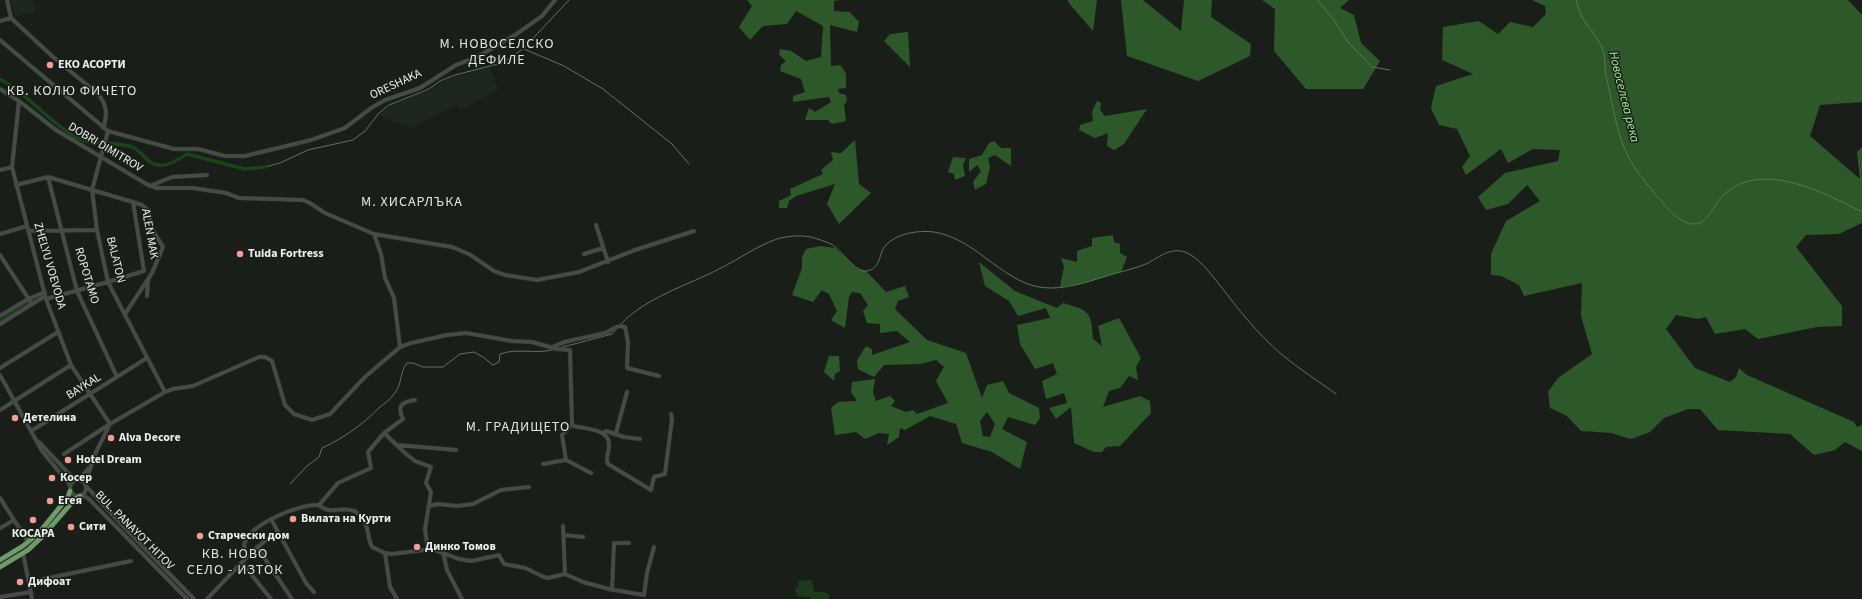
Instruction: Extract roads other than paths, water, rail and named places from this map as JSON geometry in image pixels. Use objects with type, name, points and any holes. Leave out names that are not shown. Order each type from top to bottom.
[{"type":"main road","points":[[0,560],[28,542],[38,533],[68,498],[70,491]]},
{"type":"main road","points":[[0,568],[23,553],[42,537],[75,499],[81,496]]},
{"type":"street","points":[[7,0],[11,18],[52,56],[92,87],[103,100],[107,113],[103,128]]},
{"type":"street","name":"ORESHAKA","points":[[107,133],[168,148],[198,149],[225,156],[240,156],[265,152],[345,128],[380,102],[420,88],[456,65],[477,57],[492,48],[542,16],[555,0]]},
{"type":"street","points":[[0,21],[11,18]]},
{"type":"street","name":"DOBRI DIMITROV","points":[[0,40],[107,133]]},
{"type":"street","name":"DOBRI DIMITROV","points":[[0,89],[19,101],[56,130],[150,186],[157,188],[193,188],[238,198],[303,200],[310,203],[325,214],[374,234],[452,247],[469,254],[494,271],[521,279],[537,280],[579,272],[608,262],[635,250],[694,231]]},
{"type":"street","name":"ZHELYU VOEVODA","points":[[19,101],[12,167],[46,296],[71,365],[110,424]]},
{"type":"street","name":"BALATON","points":[[107,133],[105,147],[100,156],[92,190],[97,230],[108,282],[165,392]]},
{"type":"street","points":[[0,170],[12,167]]},
{"type":"street","points":[[150,186],[172,177],[207,175]]},
{"type":"street","points":[[16,185],[48,177],[133,202],[142,205],[148,210],[152,229],[163,247],[148,279],[125,314]]},
{"type":"street","name":"ROPOTAMO","points":[[48,177],[77,291],[117,377]]},
{"type":"street","name":"ALEN MAK","points":[[108,282],[144,270],[133,202]]},
{"type":"street","points":[[596,225],[608,262]]},
{"type":"street","points":[[0,234],[27,226]]},
{"type":"street","points":[[28,231],[97,230]]},
{"type":"street","points":[[374,234],[381,254],[385,278],[394,298],[400,347]]},
{"type":"street","points":[[584,254],[603,248]]},
{"type":"street","points":[[0,255],[32,304]]},
{"type":"street","points":[[146,296],[148,279]]},
{"type":"street","points":[[1,315],[28,299],[77,291],[108,282]]},
{"type":"street","points":[[0,324],[46,296]]},
{"type":"street","points":[[551,348],[560,342],[574,341],[608,332],[618,326],[625,327],[627,333],[627,368],[659,376]]},
{"type":"street","points":[[0,368],[58,332]]},
{"type":"street","points":[[64,454],[110,424],[165,392],[173,389],[193,386],[252,360],[265,357],[272,360],[285,405],[294,414],[312,420],[330,414],[365,377],[400,347],[436,337],[466,333],[512,341],[532,342],[557,350],[570,350],[572,424],[562,435],[566,460]]},
{"type":"street","name":"BAYKAL","points":[[31,432],[147,358]]},
{"type":"street","points":[[0,410],[15,402],[71,365]]},
{"type":"street","points":[[0,375],[31,432],[70,475],[86,485]]},
{"type":"street","points":[[616,433],[627,392]]},
{"type":"street","points":[[319,505],[329,491],[338,483],[371,468],[368,452],[384,434],[403,420],[400,409],[401,404],[415,400]]},
{"type":"street","points":[[603,433],[608,438],[610,445],[606,460],[608,464],[651,490],[654,477],[665,474],[672,419],[671,414]]},
{"type":"street","points":[[90,468],[78,479],[72,481],[70,491],[74,495],[81,496],[86,490],[90,468],[110,424]]},
{"type":"street","points":[[572,424],[574,426],[603,433],[606,431],[616,433],[617,435],[640,438]]},
{"type":"street","points":[[384,434],[416,461],[431,467],[426,483],[431,492],[425,529],[428,550]]},
{"type":"street","points":[[35,437],[42,451],[70,485]]},
{"type":"street","points":[[397,445],[456,450]]},
{"type":"street","points":[[543,464],[566,460],[591,473]]},
{"type":"street","name":"BUL. PANAYOT HITOV","points":[[86,485],[121,524],[194,599]]},
{"type":"street","points":[[429,506],[438,504],[457,506],[473,504],[501,490],[529,487]]},
{"type":"street","name":"BUL. PANAYOT HITOV","points":[[81,496],[89,499],[188,599]]},
{"type":"street","points":[[0,498],[28,542]]},
{"type":"street","points":[[247,557],[244,548],[245,541],[271,519],[293,509],[319,505],[329,510],[350,509],[355,511],[366,522],[372,547],[385,553],[428,550],[443,552],[460,559],[472,561],[499,555],[504,564],[525,568],[544,577],[548,578],[565,574],[583,582],[612,590],[644,595],[647,573],[654,547]]},
{"type":"street","points":[[271,519],[306,583],[314,592]]},
{"type":"street","points":[[0,528],[14,520]]},
{"type":"street","points":[[563,526],[565,574]]},
{"type":"street","points":[[207,599],[257,547],[278,532]]},
{"type":"street","points":[[564,535],[583,537]]},
{"type":"street","points":[[612,590],[614,543],[629,544]]},
{"type":"street","points":[[257,547],[292,599]]},
{"type":"street","points":[[443,552],[447,570],[462,599]]},
{"type":"street","points":[[23,553],[32,599]]},
{"type":"street","points":[[385,553],[390,587],[397,599]]},
{"type":"street","points":[[29,582],[131,561]]},
{"type":"street","points":[[242,563],[271,599]]},
{"type":"street","points":[[0,597],[31,592]]},
{"type":"waterway","name":"Новоселсва река","points":[[265,167],[280,163],[308,150],[353,140],[365,131],[379,113],[389,105],[429,89],[440,81],[455,75],[502,63],[523,49],[569,0]]},
{"type":"waterway","points":[[1317,0],[1332,17],[1348,42],[1372,67],[1390,70]]},
{"type":"waterway","name":"Новоселсва река","points":[[1576,0],[1582,17],[1599,41],[1603,50],[1606,77],[1625,150],[1634,167],[1645,182],[1666,206],[1681,220],[1690,224],[1699,223],[1707,218],[1722,197],[1737,186],[1754,180],[1772,179],[1791,182],[1810,188],[1862,212]]},
{"type":"waterway","points":[[524,49],[564,66],[603,89],[672,144],[689,164]]},
{"type":"waterway","points":[[0,79],[20,92],[65,131],[75,137],[88,142],[117,144],[132,147],[154,164],[169,164],[187,154],[245,169],[265,167]]},
{"type":"waterway","points":[[621,324],[643,306],[668,292],[709,274],[762,245],[777,239],[789,237],[811,237],[829,243],[853,265],[862,271],[867,271],[875,267],[886,245],[896,238],[908,233],[934,232],[950,236],[965,244],[1020,281],[1035,286],[1051,288],[1067,287],[1090,281],[1146,264],[1169,252],[1180,251],[1190,254],[1204,266],[1233,303],[1272,346],[1336,394]]},
{"type":"waterway","points":[[559,348],[612,334],[617,328]]},
{"type":"waterway","points":[[290,484],[307,466],[319,457],[322,448],[353,430],[391,398],[399,386],[407,363],[413,363],[423,367],[443,367],[460,354],[474,352],[493,365],[499,362],[500,354],[506,352],[552,350]]},
{"type":"place","name":"ЕКО АСОРТИ","points":[[50,65]]},
{"type":"place","name":"Tuida Fortress","points":[[240,254]]},
{"type":"place","name":"Детелина","points":[[15,418]]},
{"type":"place","name":"Alva Decore","points":[[111,438]]},
{"type":"place","name":"Hotel Dream","points":[[68,460]]},
{"type":"place","name":"Косер","points":[[52,478]]},
{"type":"place","name":"Егея","points":[[50,501]]},
{"type":"place","name":"Вилата на Курти","points":[[293,519]]},
{"type":"place","name":"КОСАРА","points":[[33,520]]},
{"type":"place","name":"Сити","points":[[71,527]]},
{"type":"place","name":"Старчески дом","points":[[200,536]]},
{"type":"place","name":"Динко Томов","points":[[417,547]]},
{"type":"place","name":"Дифоат","points":[[20,582]]},
{"type":"district","name":"М. НОВОСЕЛСКО ДЕФИЛЕ","points":[[497,54]]},
{"type":"district","name":"КВ. КОЛЮ ФИЧЕТО","points":[[72,92]]},
{"type":"district","name":"М. ХИСАРЛЪКА","points":[[412,203]]},
{"type":"district","name":"М. ГРАДИЩЕТО","points":[[518,428]]},
{"type":"district","name":"КВ. НОВО СЕЛО - ИЗТОК","points":[[235,564]]}]
